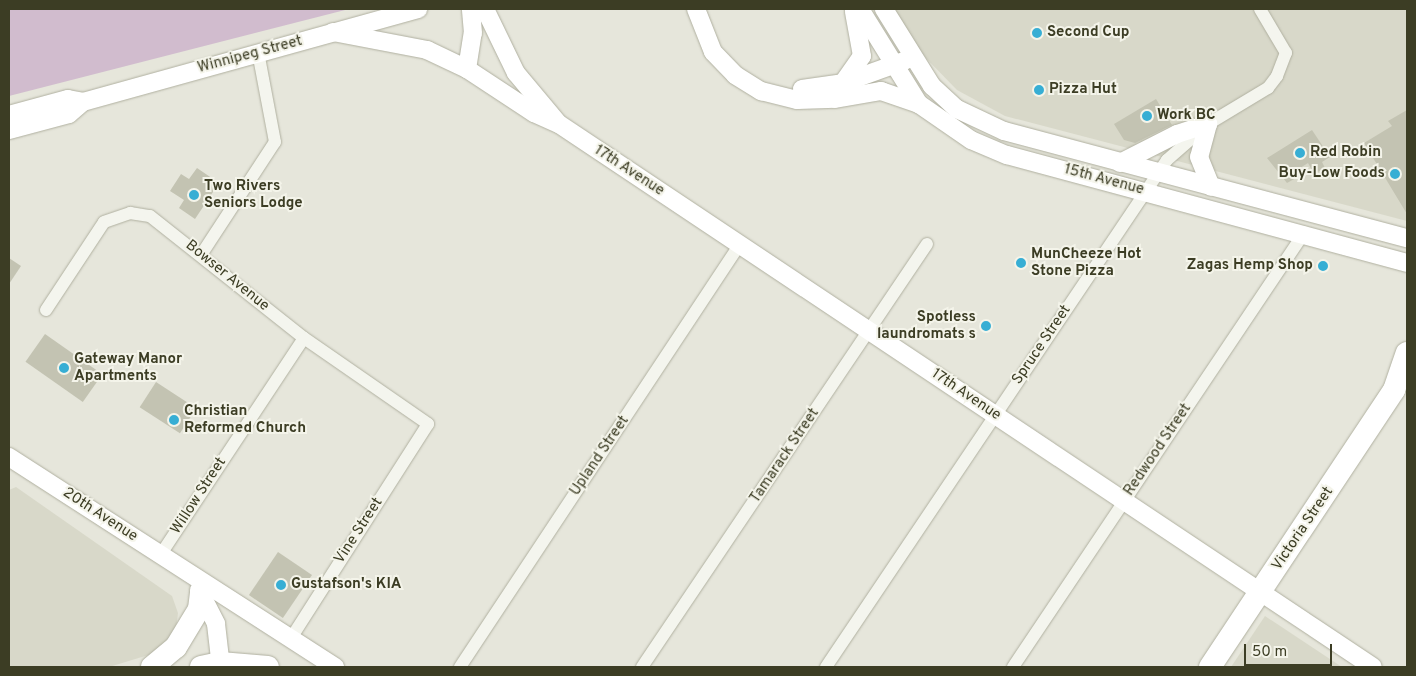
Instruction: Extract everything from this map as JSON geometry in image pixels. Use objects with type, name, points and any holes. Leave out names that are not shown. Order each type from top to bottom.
[{"type":"highway","name":"Victoria Street","points":[[1210,667],[1400,386],[1407,353]]},
{"type":"highway","points":[[152,667],[176,647],[199,609],[196,584]]},
{"type":"highway","points":[[214,666],[268,667]]},
{"type":"street","name":"Winnipeg Street","points":[[9,130],[69,114],[83,102],[418,9]]},
{"type":"street","points":[[467,69],[473,34],[471,9]]},
{"type":"street","name":"17th Avenue","points":[[485,9],[516,73],[559,124]]},
{"type":"street","points":[[696,9],[713,52],[735,75],[761,91],[796,100],[835,99],[881,90],[919,104]]},
{"type":"street","points":[[708,9],[723,45],[741,66],[765,80],[798,89],[843,83],[914,57]]},
{"type":"street","points":[[843,83],[862,56],[861,35],[853,9]]},
{"type":"street","name":"15th Avenue","points":[[860,9],[893,65],[919,104],[951,129],[995,151],[1407,263]]},
{"type":"street","name":"15th Avenue","points":[[884,9],[932,86],[957,109],[1004,132],[1407,238]]},
{"type":"street","name":"Spruce Street","points":[[826,667],[994,414],[1158,174],[1180,145],[1208,124],[1268,88],[1286,53],[1260,9]]},
{"type":"street","name":"17th Avenue","points":[[333,32],[409,44],[467,69],[534,113],[559,124],[1373,667]]},
{"type":"street","points":[[201,255],[275,142],[258,52]]},
{"type":"street","name":"Winnipeg Street","points":[[9,114],[68,99],[83,102]]},
{"type":"street","points":[[1120,163],[1177,134],[1208,124]]},
{"type":"street","points":[[1208,124],[1199,157],[1211,187]]},
{"type":"street","name":"Bowser Avenue","points":[[46,310],[104,222],[130,213],[150,216],[304,338],[428,424]]},
{"type":"street","name":"Redwood Street","points":[[1013,667],[1304,234]]},
{"type":"street","name":"Upland Street","points":[[460,667],[740,244]]},
{"type":"street","name":"Tamarack Street","points":[[642,667],[927,244]]},
{"type":"street","name":"Willow Street","points":[[161,554],[304,338]]},
{"type":"street","name":"Vine Street","points":[[291,638],[428,424]]},
{"type":"street","name":"20th Avenue","points":[[9,457],[161,554],[196,584],[291,638],[335,667]]},
{"type":"street","points":[[196,584],[216,624],[214,666]]},
{"type":"shaded area","points":[[9,9],[349,9],[9,96]]},
{"type":"shaded area","points":[[894,9],[1407,9],[1407,221],[1005,116],[957,90],[920,52]]},
{"type":"shaded area","points":[[16,487],[172,596],[178,613],[175,637],[155,653],[109,667],[9,667],[9,490]]},
{"type":"shaded area","points":[[1265,616],[1342,667],[1231,667]]},
{"type":"building","name":"Work BC","points":[[1156,99],[1172,125],[1135,143],[1124,140],[1114,124]]},
{"type":"building","name":"Buy-Low Foods","points":[[1407,110],[1407,214],[1364,143],[1392,126],[1388,121]]},
{"type":"building","name":"Red Robin","points":[[1312,130],[1330,157],[1322,162],[1325,168],[1314,174],[1308,163],[1292,173],[1296,178],[1287,183],[1267,158]]},
{"type":"building","name":"Two Rivers Seniors Lodge","points":[[197,168],[219,183],[195,219],[179,208],[184,200],[170,191],[181,174],[189,179]]},
{"type":"building","points":[[9,258],[21,266],[9,284]]},
{"type":"building","name":"Gateway Manor Apartments","points":[[45,334],[102,374],[83,402],[25,362]]},
{"type":"building","name":"Christian Reformed Church","points":[[156,382],[196,408],[180,433],[140,407]]},
{"type":"building","name":"Gustafson's KIA","points":[[278,552],[312,575],[283,618],[249,595]]},
{"type":"place","name":"Second Cup","points":[[1037,33]]},
{"type":"place","name":"Pizza Hut","points":[[1039,90]]},
{"type":"place","name":"Work BC","points":[[1147,116]]},
{"type":"place","name":"Red Robin","points":[[1300,153]]},
{"type":"place","name":"Buy-Low Foods","points":[[1395,174]]},
{"type":"place","name":"Two Rivers Seniors Lodge","points":[[194,195]]},
{"type":"place","name":"MunCheeze Hot Stone Pizza","points":[[1021,263]]},
{"type":"place","name":"Zagas Hemp Shop","points":[[1323,266]]},
{"type":"place","name":"Spotless laundromats s","points":[[986,326]]},
{"type":"place","name":"Gateway Manor Apartments","points":[[64,368]]},
{"type":"place","name":"Christian Reformed Church","points":[[174,420]]},
{"type":"place","name":"Gustafson's KIA","points":[[281,585]]}]
